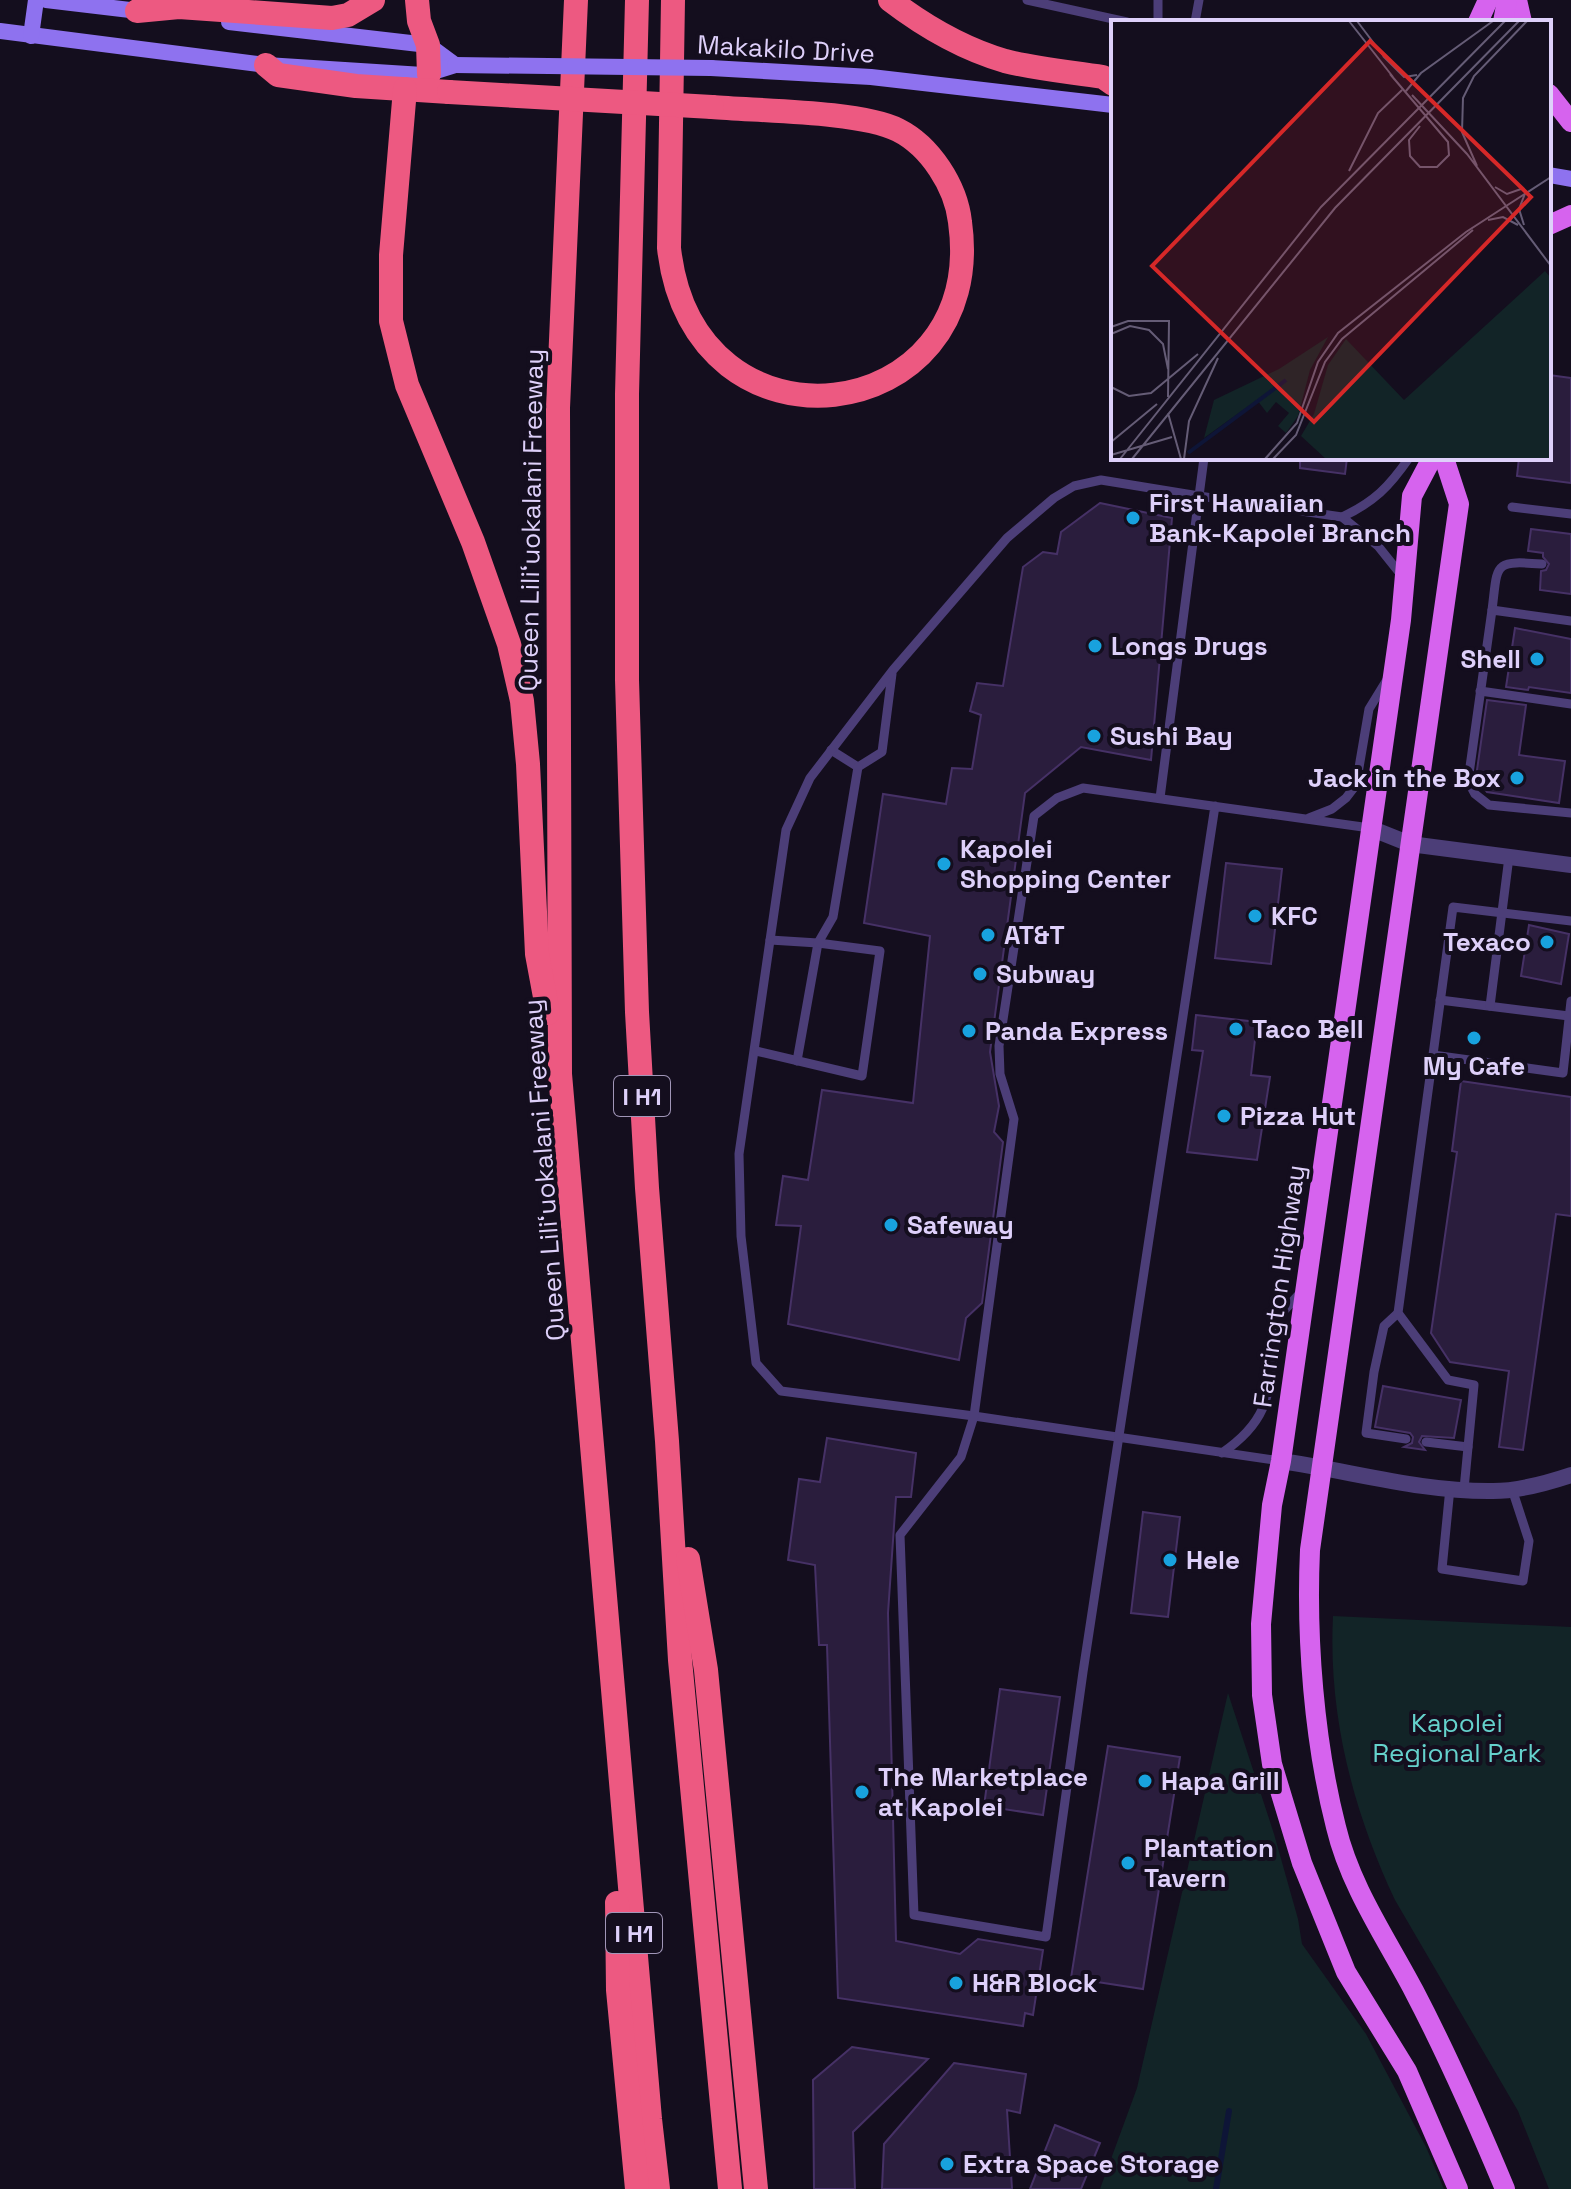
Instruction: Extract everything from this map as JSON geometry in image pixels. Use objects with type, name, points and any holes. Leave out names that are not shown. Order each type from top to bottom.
[{"type":"highway","points":[[137,11],[179,7],[332,18],[348,15],[373,0]]},
{"type":"highway","points":[[417,0],[419,21],[428,45],[429,74]]},
{"type":"highway","name":"Queen Liliʻuokalani Freeway","points":[[576,0],[558,408],[560,1074],[658,2189]]},
{"type":"highway","name":"I H1","points":[[637,0],[627,394],[627,680],[639,1044],[680,1660],[730,2189]]},
{"type":"highway","points":[[266,65],[278,75],[356,86],[449,92],[712,107],[838,117],[887,125],[911,139],[943,174],[958,209],[962,242],[961,275],[943,326],[907,367],[879,382],[846,393],[812,397],[794,395],[761,385],[731,368],[703,340],[692,323],[676,287],[669,248],[673,0]]},
{"type":"highway","points":[[890,0],[943,34],[979,52],[1007,61],[1103,77],[1111,83]]},
{"type":"highway","points":[[405,89],[391,255],[391,321],[407,385],[473,542],[516,672],[527,751],[537,954],[560,1074]]},
{"type":"highway","points":[[667,1441],[706,1670],[756,2189]]},
{"type":"highway","points":[[613,1677],[618,1990],[637,2189]]},
{"type":"main road","points":[[31,36],[36,0]]},
{"type":"main road","points":[[46,0],[428,45],[455,65]]},
{"type":"main road","points":[[1479,20],[1488,0]]},
{"type":"main road","points":[[1503,20],[1507,0]]},
{"type":"main road","points":[[1517,0],[1522,20]]},
{"type":"main road","name":"Makakilo Drive","points":[[0,31],[266,65],[423,75],[455,65],[711,68],[871,77],[1111,105]]},
{"type":"main road","points":[[1551,97],[1571,122]]},
{"type":"main road","points":[[1551,175],[1571,179]]},
{"type":"main road","points":[[1551,224],[1571,215]]},
{"type":"main road","name":"Farrington Highway","points":[[1431,460],[1412,496],[1394,668],[1281,1461],[1272,1505],[1261,1624],[1262,1695],[1272,1764],[1315,1900],[1346,1972],[1407,2071],[1458,2189]]},
{"type":"main road","points":[[1445,460],[1459,504],[1310,1550],[1309,1635],[1320,1739],[1336,1829],[1361,1894],[1452,2063],[1505,2189]]},
{"type":"street","points":[[1370,828],[1410,844],[1571,865]]},
{"type":"street","points":[[1281,1461],[1413,1485],[1493,1491],[1571,1475]]},
{"type":"lane","points":[[1027,0],[1118,20]]},
{"type":"lane","points":[[1195,20],[1199,0]]},
{"type":"lane","points":[[1160,798],[1204,460]]},
{"type":"lane","points":[[1342,517],[1368,505],[1382,493],[1407,460]]},
{"type":"lane","points":[[1281,1461],[781,1391],[756,1363],[741,1236],[739,1154],[786,830],[810,778],[831,750],[893,670],[1007,538],[1054,498],[1074,486],[1101,480],[1342,517],[1378,546],[1405,580]]},
{"type":"lane","points":[[1512,507],[1571,514]]},
{"type":"lane","points":[[1542,564],[1510,562],[1503,564],[1497,573],[1468,781],[1475,794],[1489,805],[1571,813]]},
{"type":"lane","points":[[1492,610],[1571,621]]},
{"type":"lane","points":[[1309,818],[1332,809],[1356,785],[1369,709],[1394,668]]},
{"type":"lane","points":[[797,1061],[818,943],[833,917],[858,767],[882,752],[893,670]]},
{"type":"lane","points":[[1480,691],[1571,704]]},
{"type":"lane","points":[[831,750],[858,767]]},
{"type":"lane","points":[[1215,806],[1083,1672],[1046,1937],[914,1915],[900,1535],[961,1457],[974,1416],[1014,1119],[1000,1074],[999,1046],[1034,816],[1057,798],[1083,788],[1309,818],[1370,828]]},
{"type":"lane","points":[[1490,1006],[1509,857]]},
{"type":"lane","points":[[1406,1439],[1366,1433],[1384,1326],[1398,1313],[1453,907],[1571,921]]},
{"type":"lane","points":[[756,1051],[862,1076],[880,951],[770,940]]},
{"type":"lane","points":[[1440,1000],[1569,1016]]},
{"type":"lane","points":[[1433,1055],[1563,1073],[1571,1001]]},
{"type":"lane","points":[[1222,1453],[1249,1432],[1264,1410],[1281,1314],[1306,1286]]},
{"type":"lane","points":[[1398,1313],[1448,1380],[1474,1385],[1468,1447],[1442,1569],[1523,1581],[1529,1541],[1512,1489]]},
{"type":"lane","points":[[1426,1442],[1468,1447]]},
{"type":"green space","name":"Kapolei Regional Park","points":[[1333,1616],[1571,1627],[1571,2189],[1549,2189],[1518,2111],[1395,1900],[1380,1866],[1356,1797],[1339,1726]]},
{"type":"green space","points":[[1228,1693],[1274,1834],[1302,1944],[1366,2034],[1426,2147],[1444,2189],[1100,2189],[1137,2088]]},
{"type":"building","points":[[1551,375],[1571,378],[1571,483],[1517,476],[1519,460],[1551,460]]},
{"type":"building","points":[[1300,460],[1347,460],[1345,474],[1300,468]]},
{"type":"building","name":"Kapolei Shopping Center","points":[[1100,503],[1172,518],[1151,760],[1081,747],[1025,793],[990,1052],[999,1106],[994,1132],[1003,1142],[982,1303],[966,1318],[959,1360],[788,1324],[801,1226],[776,1225],[783,1176],[808,1180],[822,1090],[913,1103],[930,936],[864,923],[883,794],[946,804],[952,768],[972,769],[981,715],[970,711],[977,683],[1003,686],[1023,567],[1043,552],[1057,554],[1061,532]]},
{"type":"building","points":[[1531,529],[1571,534],[1571,594],[1540,590],[1541,571],[1546,570],[1549,564],[1543,553],[1528,551]]},
{"type":"building","points":[[1515,628],[1571,639],[1571,693],[1506,687]]},
{"type":"building","points":[[1487,700],[1526,705],[1519,755],[1565,761],[1559,803],[1487,792],[1476,777]]},
{"type":"building","points":[[1226,863],[1282,869],[1271,964],[1215,958]]},
{"type":"building","points":[[1529,925],[1569,934],[1561,984],[1521,976]]},
{"type":"building","points":[[1196,1015],[1257,1022],[1251,1075],[1270,1077],[1257,1160],[1187,1152],[1203,1051],[1192,1050]]},
{"type":"building","points":[[1461,1081],[1571,1097],[1571,1216],[1556,1214],[1523,1450],[1499,1447],[1509,1371],[1450,1362],[1431,1333],[1457,1152],[1452,1151]]},
{"type":"building","points":[[1383,1386],[1461,1400],[1454,1438],[1422,1436],[1419,1442],[1425,1450],[1404,1447],[1412,1443],[1410,1433],[1375,1427]]},
{"type":"building","name":"The Marketplace at Kapolei","points":[[827,1438],[916,1453],[911,1497],[896,1497],[888,1613],[896,1941],[960,1954],[978,1939],[1043,1950],[1033,2015],[1025,2013],[1023,2026],[838,1998],[827,1645],[819,1645],[815,1565],[788,1560],[799,1479],[820,1482]]},
{"type":"building","points":[[1143,1512],[1180,1517],[1168,1617],[1131,1613]]},
{"type":"building","points":[[1000,1689],[1060,1697],[1043,1815],[984,1806]]},
{"type":"building","points":[[1108,1746],[1180,1757],[1143,1989],[1071,1978]]},
{"type":"building","points":[[852,2047],[928,2059],[853,2132],[855,2189],[814,2189],[813,2080]]},
{"type":"building","name":"Extra Space Storage","points":[[954,2063],[1026,2074],[1020,2113],[1007,2110],[1012,2189],[882,2189],[884,2144]]},
{"type":"building","points":[[1055,2125],[1100,2143],[1081,2189],[1030,2189]]},
{"type":"waterway","points":[[1216,2189],[1229,2111]]},
{"type":"place","name":"First Hawaiian Bank-Kapolei Branch","points":[[1133,518]]},
{"type":"place","name":"Longs Drugs","points":[[1095,646]]},
{"type":"place","name":"Shell","points":[[1537,659]]},
{"type":"place","name":"Sushi Bay","points":[[1094,736]]},
{"type":"place","name":"Jack in the Box","points":[[1517,778]]},
{"type":"place","name":"Kapolei Shopping Center","points":[[944,864]]},
{"type":"place","name":"KFC","points":[[1255,916]]},
{"type":"place","name":"AT&T","points":[[988,935]]},
{"type":"place","name":"Texaco","points":[[1547,942]]},
{"type":"place","name":"Subway","points":[[980,974]]},
{"type":"place","name":"Taco Bell","points":[[1236,1029]]},
{"type":"place","name":"Panda Express","points":[[969,1031]]},
{"type":"place","name":"My Cafe","points":[[1474,1038]]},
{"type":"place","name":"Pizza Hut","points":[[1224,1116]]},
{"type":"place","name":"Safeway","points":[[891,1225]]},
{"type":"place","name":"Hele","points":[[1170,1560]]},
{"type":"place","name":"Hapa Grill","points":[[1145,1781]]},
{"type":"place","name":"The Marketplace at Kapolei","points":[[862,1792]]},
{"type":"place","name":"Plantation Tavern","points":[[1128,1863]]},
{"type":"place","name":"H&R Block","points":[[956,1983]]},
{"type":"place","name":"Extra Space Storage","points":[[947,2164]]}]
